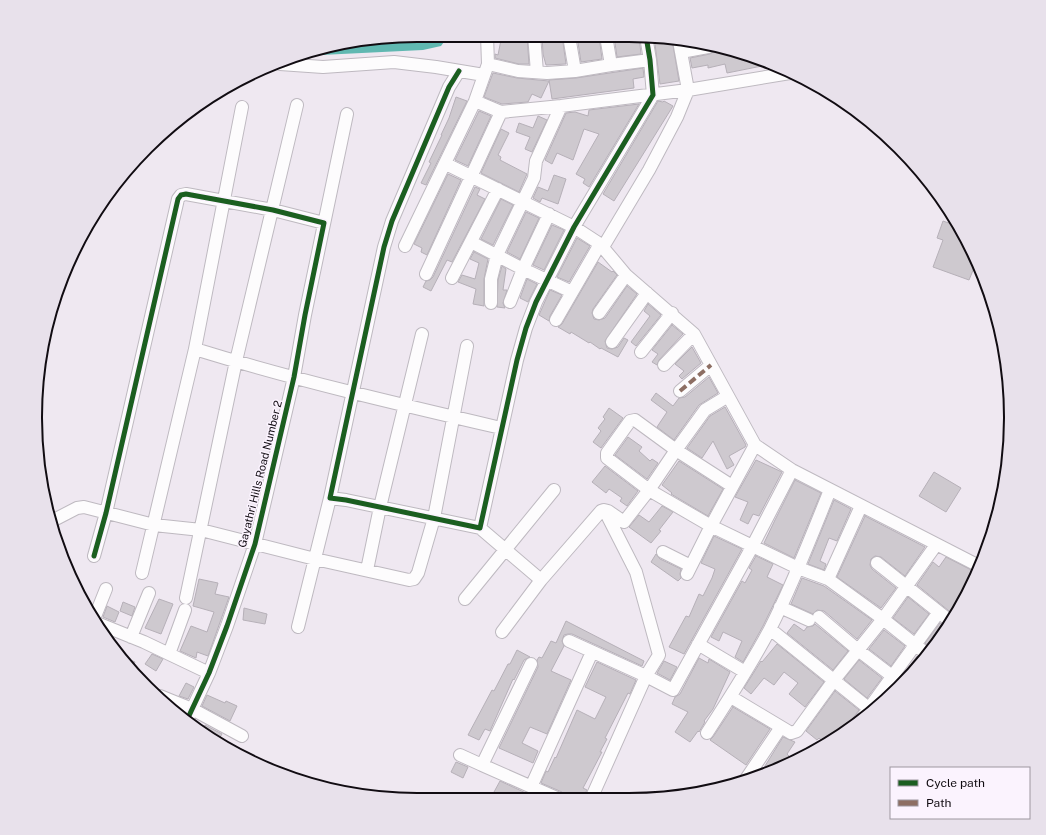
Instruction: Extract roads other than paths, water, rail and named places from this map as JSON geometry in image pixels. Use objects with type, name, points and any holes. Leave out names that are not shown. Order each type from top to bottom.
[{"type":"street","points":[[405,246],[446,164],[475,101],[486,70],[487,42]]},
{"type":"street","points":[[535,42],[537,72]]},
{"type":"street","points":[[571,42],[575,71]]},
{"type":"street","points":[[607,42],[611,65]]},
{"type":"street","points":[[480,528],[501,428],[526,328],[536,302],[574,227],[653,95],[647,43]]},
{"type":"street","points":[[556,320],[649,170],[677,117],[688,90],[680,46]]},
{"type":"street","points":[[291,64],[323,66],[394,62],[459,71],[486,70],[537,72],[575,71],[650,60]]},
{"type":"street","points":[[298,627],[330,498],[384,246],[392,221],[449,88],[459,71]]},
{"type":"street","points":[[475,101],[500,112],[653,95],[778,74]]},
{"type":"street","points":[[169,654],[186,604],[236,361],[297,105]]},
{"type":"street","points":[[491,303],[491,279],[497,255],[524,202],[534,178],[536,161],[560,106]]},
{"type":"street","points":[[142,573],[195,349],[242,107]]},
{"type":"street","points":[[426,274],[500,112]]},
{"type":"street","name":"Gayathri Hills Road Number 2","points":[[190,715],[209,673],[227,626],[255,544],[294,377],[305,315],[347,114]]},
{"type":"street","points":[[446,164],[574,227],[601,246],[626,274],[694,334],[755,445],[792,470],[974,563]]},
{"type":"street","points":[[452,278],[498,189]]},
{"type":"street","points":[[94,556],[106,513],[180,195],[186,194],[273,210],[324,223]]},
{"type":"street","points":[[510,302],[523,269],[549,214]]},
{"type":"street","points":[[471,242],[572,292]]},
{"type":"street","points":[[599,313],[626,274]]},
{"type":"street","points":[[612,342],[647,293]]},
{"type":"street","points":[[641,352],[672,314]]},
{"type":"street","points":[[367,570],[380,507],[422,334]]},
{"type":"street","points":[[664,365],[694,334]]},
{"type":"street","points":[[57,521],[80,507],[84,507],[154,525],[201,530],[315,559],[409,580],[414,579],[418,573],[434,518],[467,346]]},
{"type":"street","points":[[195,349],[352,393],[501,428]]},
{"type":"street","points":[[680,391],[711,364]]},
{"type":"street","points":[[502,632],[540,580],[600,511],[608,511],[624,522],[649,490],[705,410],[728,396]]},
{"type":"street","points":[[732,486],[676,450],[635,420],[632,420],[607,453],[607,458],[649,490],[710,526],[798,568],[828,579],[883,619],[922,651]]},
{"type":"street","points":[[663,552],[689,570],[710,526],[755,445]]},
{"type":"street","points":[[569,641],[673,690],[752,547],[792,470]]},
{"type":"street","points":[[465,599],[504,549],[554,490]]},
{"type":"street","points":[[707,733],[731,697],[770,629],[798,568],[830,490]]},
{"type":"street","points":[[330,498],[480,528],[540,580]]},
{"type":"street","points":[[828,579],[861,506]]},
{"type":"street","points":[[593,793],[646,676],[659,655],[636,572],[604,510]]},
{"type":"street","points":[[731,697],[791,733],[797,730],[834,680],[883,619],[936,544]]},
{"type":"street","points":[[877,563],[946,618]]},
{"type":"street","points":[[97,612],[106,589]]},
{"type":"street","points":[[131,637],[150,593]]},
{"type":"street","points":[[780,607],[814,618],[892,676]]},
{"type":"street","points":[[877,699],[939,612]]},
{"type":"street","points":[[106,627],[131,637],[209,673]]},
{"type":"street","points":[[770,629],[834,680],[864,709]]},
{"type":"street","points":[[698,644],[745,672]]},
{"type":"street","points":[[531,787],[592,652]]},
{"type":"street","points":[[482,765],[531,664]]},
{"type":"street","points":[[190,715],[242,736]]},
{"type":"street","points":[[751,772],[781,728]]},
{"type":"street","points":[[460,755],[544,793]]}]
